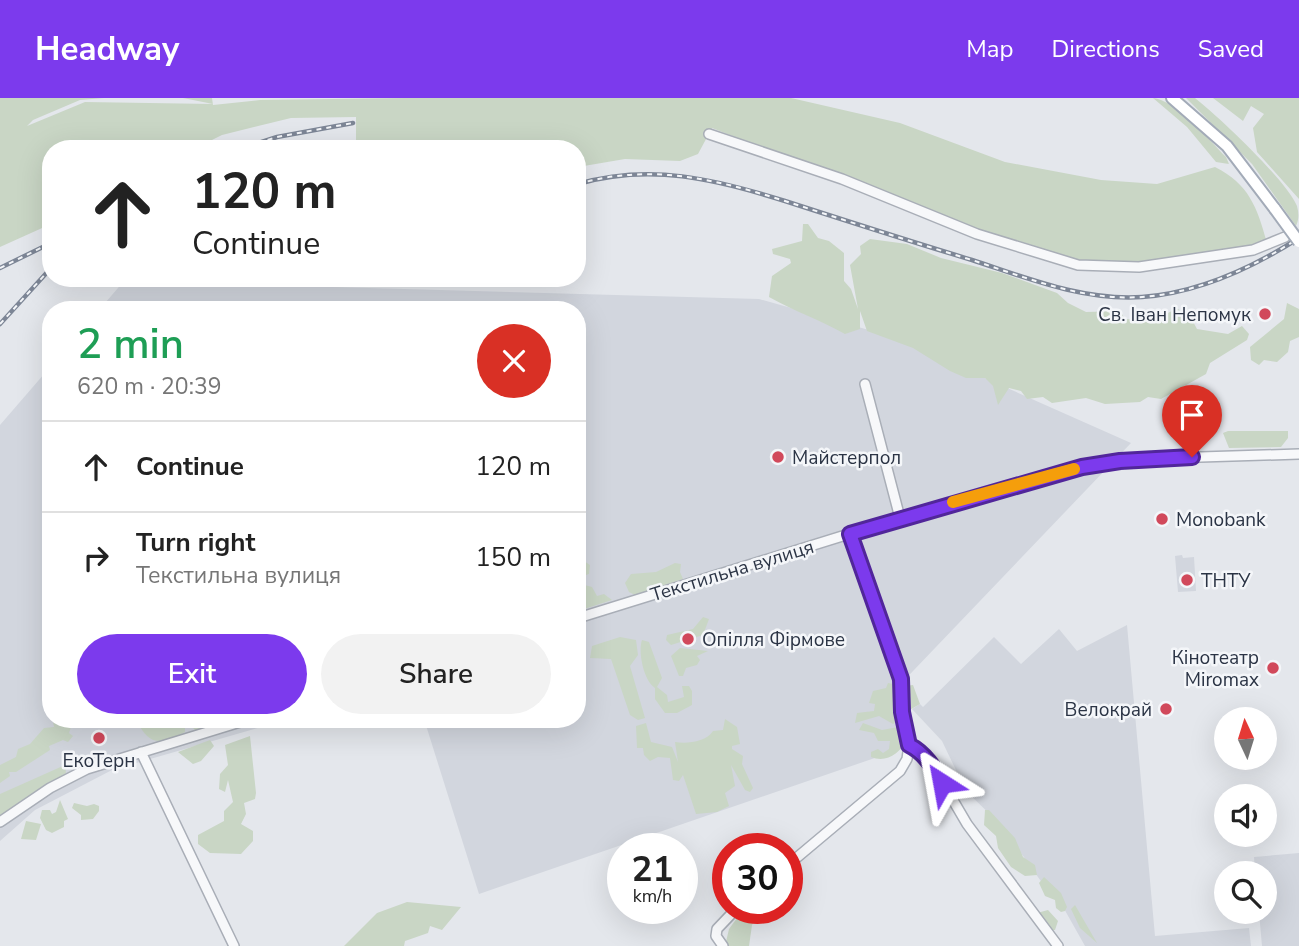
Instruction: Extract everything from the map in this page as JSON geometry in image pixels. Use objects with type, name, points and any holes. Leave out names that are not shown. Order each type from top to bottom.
[{"type":"main road","points":[[1172,98],[1227,146],[1299,242]]},
{"type":"street","points":[[709,134],[842,179],[977,234],[1078,265],[1152,265],[1253,250],[1285,237]]},
{"type":"street","points":[[865,384],[900,518]]},
{"type":"street","name":"Текстильна вулиця","points":[[586,616],[1039,477],[1101,463],[1299,454]]},
{"type":"street","points":[[803,852],[900,771],[907,759],[909,745],[902,712],[901,679],[850,534]]},
{"type":"street","points":[[0,822],[50,788],[80,772],[220,728]]},
{"type":"street","points":[[909,745],[918,749],[933,766],[967,824],[1058,946]]},
{"type":"street","points":[[141,752],[234,946]]},
{"type":"street","points":[[722,924],[717,929],[716,936],[723,946]]},
{"type":"shaded area","points":[[119,287],[336,287],[759,299],[890,336],[1131,443],[892,693],[901,749],[657,833],[607,833],[607,850],[479,894],[427,728],[586,728],[586,301],[107,301]]},
{"type":"shaded area","points":[[42,376],[42,728],[258,728],[112,770],[35,810],[0,841],[0,425]]},
{"type":"shaded area","name":"ТНТУ","points":[[1182,555],[1183,558],[1194,557],[1196,591],[1178,592],[1175,556]]},
{"type":"shaded area","points":[[1127,625],[1155,936],[1249,928],[1251,946],[1085,946],[1058,898],[1050,894],[1001,825],[966,791],[942,741],[912,709],[920,704],[923,707],[994,637],[1021,664],[1059,629],[1077,651]]},
{"type":"shaded area","points":[[1299,853],[1299,946],[1262,946],[1260,924],[1277,924],[1277,861],[1254,861],[1254,857]]},
{"type":"green space","points":[[0,98],[104,98],[80,100],[33,120],[27,126],[85,102],[213,105],[260,100],[404,98],[791,98],[900,123],[1005,162],[1101,180],[1157,184],[1215,167],[1244,189],[1255,208],[1267,243],[1139,265],[1074,261],[951,221],[712,128],[698,154],[680,161],[625,159],[586,166],[586,140],[356,140],[356,117],[291,118],[222,135],[212,140],[42,140],[42,228],[0,247]]},
{"type":"green space","points":[[183,98],[212,98],[213,104]]},
{"type":"green space","points":[[1153,98],[1162,100],[1181,113],[1226,157],[1229,164],[1216,162],[1187,127]]},
{"type":"green space","points":[[1186,98],[1195,98],[1206,107],[1279,180],[1297,206],[1296,226],[1252,164]]},
{"type":"green space","points":[[1213,98],[1299,98],[1299,199],[1257,152],[1253,128],[1264,114],[1251,106],[1243,121]]},
{"type":"green space","points":[[803,224],[808,224],[818,238],[829,241],[844,253],[844,281],[851,289],[858,309],[850,265],[861,254],[860,246],[870,239],[907,244],[941,258],[1002,273],[1057,293],[1068,303],[1086,312],[1120,311],[1125,319],[1138,319],[1159,317],[1176,308],[1190,316],[1197,329],[1228,334],[1242,326],[1249,334],[1247,340],[1210,363],[1206,374],[1161,399],[1148,397],[1140,402],[1105,404],[1086,398],[1052,403],[1043,397],[1027,399],[1021,391],[1009,388],[998,405],[993,386],[985,378],[966,378],[913,348],[867,331],[860,311],[860,329],[845,334],[769,297],[772,276],[791,263],[790,259],[773,254],[772,249],[802,241]]},
{"type":"green space","points":[[1287,303],[1299,309],[1299,337],[1290,341],[1288,352],[1277,362],[1264,360],[1259,365],[1251,360],[1250,347],[1284,319]]},
{"type":"green space","points":[[1288,431],[1288,438],[1281,447],[1229,448],[1223,433]]},
{"type":"green space","points":[[586,562],[590,565],[589,574],[586,575]]},
{"type":"green space","points":[[675,563],[681,564],[683,579],[659,587],[650,585],[648,591],[635,595],[629,592],[625,583],[631,574],[656,572]]},
{"type":"green space","points":[[586,585],[592,587],[597,596],[604,594],[612,600],[586,608]]},
{"type":"green space","points":[[703,617],[709,619],[703,635],[671,645],[666,640],[667,635],[693,629]]},
{"type":"green space","points":[[620,637],[636,640],[638,655],[630,666],[645,718],[638,720],[630,715],[611,659],[590,658],[592,646]]},
{"type":"green space","points":[[642,640],[649,642],[662,678],[657,687],[667,695],[668,702],[684,697],[682,686],[689,686],[692,691],[692,705],[677,713],[665,713],[655,699],[655,688],[647,679],[641,658]]},
{"type":"green space","points":[[680,648],[708,651],[697,656],[700,660],[697,665],[686,668],[683,676],[679,676],[671,656]]},
{"type":"green space","points":[[888,683],[893,684],[899,705],[898,721],[893,724],[879,716],[855,723],[857,713],[874,711],[875,704],[869,703],[873,691],[886,688]]},
{"type":"green space","points":[[913,685],[920,704],[906,712],[904,686]]},
{"type":"green space","points":[[725,719],[737,727],[740,744],[732,746],[732,749],[743,756],[742,764],[753,788],[750,792],[745,790],[731,765],[735,786],[725,793],[729,806],[717,812],[696,814],[683,775],[679,781],[673,780],[670,758],[658,757],[650,761],[644,755],[643,748],[637,748],[636,726],[646,723],[651,742],[672,747],[678,762],[675,742],[685,743],[706,738],[713,731],[723,730]]},
{"type":"green space","points":[[863,723],[882,730],[898,727],[899,735],[906,740],[892,756],[882,759],[871,757],[871,752],[878,749],[883,753],[889,749],[890,741],[878,741],[874,733],[859,730]]},
{"type":"green space","points":[[44,728],[71,728],[69,733],[73,736],[68,742],[63,740],[49,746],[50,750],[16,772],[9,772],[10,776],[0,783],[0,765],[16,757],[18,749],[30,744]]},
{"type":"green space","points":[[141,728],[185,728],[185,732],[162,741],[156,741]]},
{"type":"green space","points":[[250,736],[256,793],[255,799],[244,803],[246,814],[241,824],[253,831],[253,841],[241,854],[210,853],[198,844],[198,835],[224,821],[224,811],[233,802],[228,780],[225,792],[219,789],[220,774],[228,765],[225,745]]},
{"type":"green space","points":[[210,740],[214,746],[201,761],[193,764],[178,752]]},
{"type":"green space","points":[[65,765],[66,773],[0,816],[0,794]]},
{"type":"green space","points":[[60,800],[68,819],[64,821],[64,827],[52,833],[46,830],[40,818],[42,810],[50,810],[52,814],[56,812]]},
{"type":"green space","points":[[74,803],[87,806],[94,804],[99,806],[99,811],[93,819],[81,820],[81,815],[72,808]]},
{"type":"green space","points":[[985,810],[989,810],[1015,838],[1023,857],[1035,865],[1037,875],[1025,876],[1011,867],[998,848],[996,836],[984,825]]},
{"type":"green space","points":[[26,821],[41,824],[36,840],[21,839]]},
{"type":"green space","points":[[1044,877],[1061,893],[1067,907],[1065,911],[1061,912],[1056,908],[1055,900],[1045,896],[1039,883]]},
{"type":"green space","points":[[407,902],[461,907],[442,930],[430,926],[428,933],[405,941],[404,946],[344,946],[377,913]]},
{"type":"green space","points":[[1075,905],[1097,943],[1080,928],[1071,909]]},
{"type":"green space","points":[[1048,910],[1058,921],[1055,930],[1050,930],[1037,913]]},
{"type":"green space","points":[[733,924],[753,924],[749,946],[725,946]]},
{"type":"railway","points":[[268,140],[353,123]]},
{"type":"railway","points":[[586,182],[657,174],[708,180],[785,201],[1034,281],[1077,292],[1120,297],[1163,295],[1204,284],[1243,269],[1299,238]]},
{"type":"railway","points":[[0,268],[42,247]]},
{"type":"railway","points":[[0,324],[42,278]]},
{"type":"slow traffic","points":[[953,502],[1074,469]]},
{"type":"place","name":"Св. Іван Непомук","points":[[1265,314]]},
{"type":"place","name":"Майстерпол","points":[[778,457]]},
{"type":"place","name":"Monobank","points":[[1162,519]]},
{"type":"place","name":"ТНТУ","points":[[1187,580]]},
{"type":"place","name":"Опілля Фірмове","points":[[688,639]]},
{"type":"place","name":"Кінотеатр Miromax","points":[[1273,668]]},
{"type":"place","name":"Велокрай","points":[[1166,709]]},
{"type":"place","name":"ЕкоТерн","points":[[99,738]]},
{"type":"route","points":[[942,783],[933,766],[918,749],[909,745],[902,712],[901,679],[850,534],[1039,477],[1082,467],[1120,461],[1192,457]]}]
